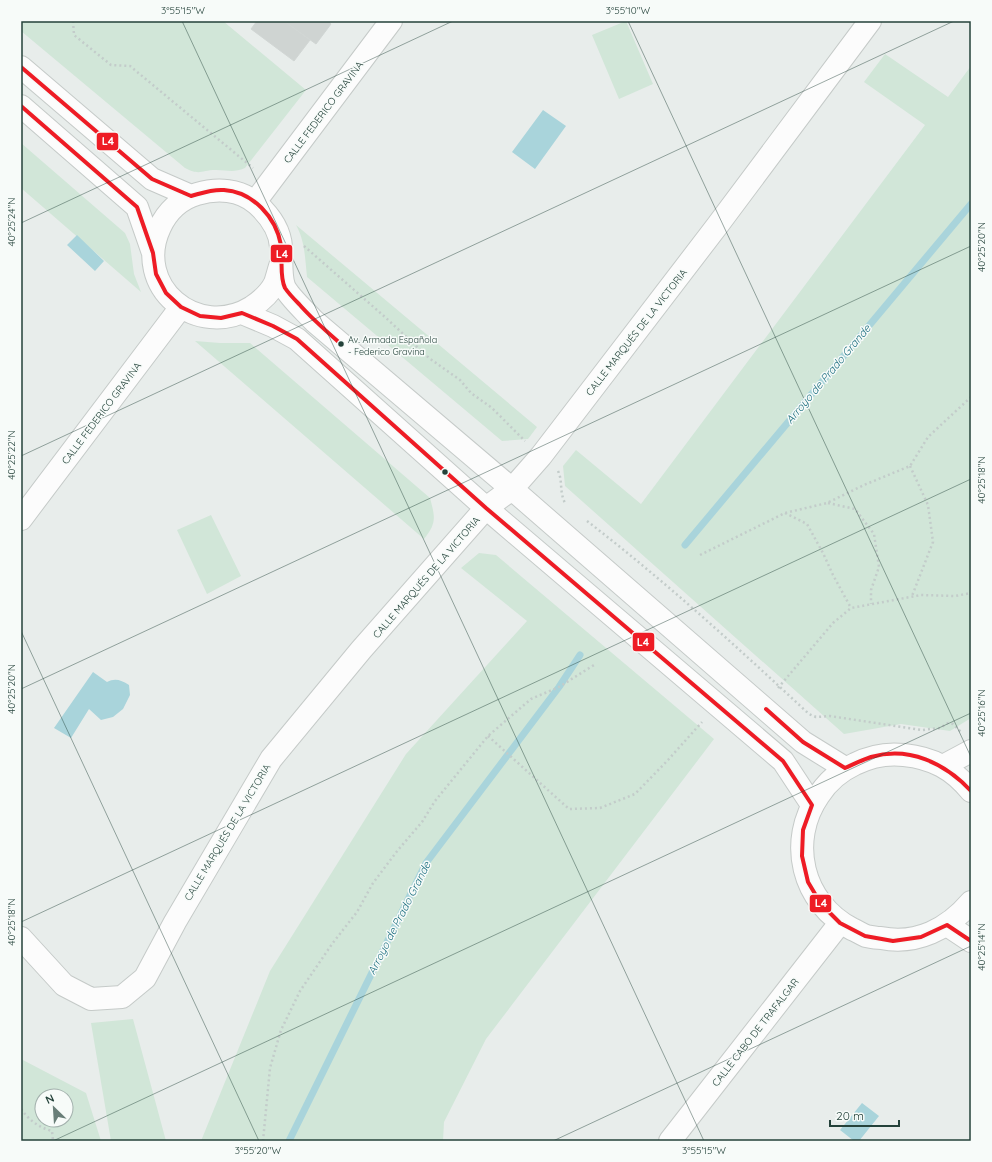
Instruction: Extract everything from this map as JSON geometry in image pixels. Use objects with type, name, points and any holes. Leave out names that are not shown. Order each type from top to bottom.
[{"type":"street","name":"CALLE FEDERICO GRAVINA","points":[[255,202],[391,21]]},
{"type":"street","name":"CALLE MARQUÉS DE LA VICTORIA","points":[[21,938],[64,985],[91,1000],[122,997],[145,978],[175,922],[271,759],[361,650],[486,508],[512,489],[541,456],[713,233],[870,21]]},
{"type":"street","points":[[21,67],[152,179],[191,196]]},
{"type":"street","points":[[21,106],[137,207],[153,253],[156,274],[166,293],[181,307],[200,316],[221,318],[242,313],[261,302],[274,284],[281,263]]},
{"type":"street","points":[[153,253],[156,236],[163,219],[175,205],[191,196],[207,191],[224,190],[240,194],[255,202],[268,214],[276,229],[281,246],[281,263],[285,287],[314,320],[512,489],[803,742],[845,768]]},
{"type":"street","name":"CALLE FEDERICO GRAVINA","points":[[21,519],[181,307]]},
{"type":"street","points":[[242,313],[273,326],[297,339],[486,508],[783,761],[812,805]]},
{"type":"street","points":[[943,766],[971,751]]},
{"type":"street","points":[[971,792],[964,782],[943,766],[919,756],[894,754],[869,757],[845,768],[826,784],[812,805],[803,830],[802,856],[808,882],[821,904],[840,923],[865,936],[893,941],[921,937],[947,925],[962,913],[971,902]]},
{"type":"street","name":"CALLE CABO DE TRAFALGAR","points":[[670,1141],[840,923]]},
{"type":"street","points":[[947,925],[971,941]]},
{"type":"path","points":[[73,21],[74,35],[111,65],[130,66],[249,164]]},
{"type":"path","points":[[302,245],[380,312],[429,358],[460,380],[471,393],[492,408],[518,434]]},
{"type":"path","points":[[700,555],[785,513],[827,503],[864,485],[910,466],[928,437],[971,397]]},
{"type":"path","points":[[910,466],[928,505],[933,542],[912,597]]},
{"type":"path","points":[[558,470],[560,476],[560,491],[564,502],[567,504]]},
{"type":"path","points":[[827,503],[855,509],[874,534],[878,567],[871,590],[871,604]]},
{"type":"path","points":[[785,513],[807,524],[852,608]]},
{"type":"path","points":[[586,521],[632,556],[697,611],[809,714],[816,717],[830,716],[922,730],[940,728],[948,723],[954,724]]},
{"type":"path","points":[[762,707],[833,623],[852,608],[921,595],[955,596],[971,593]]},
{"type":"path","points":[[263,1141],[270,1068],[281,1030],[300,990],[332,944],[357,912],[378,877],[398,850],[422,822],[435,801],[488,736],[530,699],[559,687],[594,665]]},
{"type":"path","points":[[488,736],[569,809],[600,808],[635,794],[718,705]]},
{"type":"path","points":[[21,1109],[27,1118],[41,1128],[52,1131],[52,1141]]},
{"type":"green space","points":[[21,21],[223,21],[306,90],[245,168],[234,171],[211,170],[194,172],[185,168],[21,31]]},
{"type":"green space","points":[[626,21],[653,84],[619,99],[592,35]]},
{"type":"green space","points":[[885,54],[948,97],[971,66],[971,718],[950,731],[901,724],[844,734],[565,486],[563,466],[576,450],[641,504],[925,125],[864,82]]},
{"type":"green space","points":[[21,143],[125,233],[130,244],[134,274],[141,292],[21,188]]},
{"type":"green space","points":[[296,225],[537,427],[528,439],[502,441],[307,277],[303,243]]},
{"type":"green space","points":[[195,341],[250,343],[430,498],[434,520],[431,529],[424,539]]},
{"type":"green space","points":[[211,515],[241,576],[207,594],[177,530]]},
{"type":"green space","points":[[479,553],[496,555],[714,739],[486,1039],[444,1122],[443,1141],[201,1141],[270,971],[406,754],[527,621],[461,568]]},
{"type":"green space","points":[[133,1019],[166,1141],[111,1141],[91,1023]]},
{"type":"green space","points":[[21,1059],[86,1093],[101,1141],[21,1141]]},
{"type":"water","points":[[543,110],[566,126],[535,169],[512,152]]},
{"type":"water","points":[[77,235],[104,261],[95,271],[67,245]]},
{"type":"water","points":[[93,672],[107,682],[118,680],[129,685],[130,695],[123,709],[113,717],[101,720],[89,709],[71,738],[54,728]]},
{"type":"water","points":[[862,1103],[879,1116],[859,1141],[854,1141],[840,1130]]},
{"type":"building","points":[[257,21],[284,21],[310,40],[294,61],[251,29]]},
{"type":"building","points":[[284,21],[328,21],[331,24],[316,44]]},
{"type":"waterway","name":"Arroyo de Prado Grande","points":[[685,545],[971,204]]},
{"type":"waterway","name":"Arroyo de Prado Grande","points":[[289,1141],[426,863],[559,687],[580,655]]},
{"type":"transit line","name":"L4","points":[[21,67],[152,179],[191,196],[215,190],[235,192],[253,201],[262,208],[274,225],[281,245],[282,278],[285,288],[309,315],[341,344]]},
{"type":"transit line","name":"L4","points":[[21,106],[137,207],[153,253],[156,274],[166,293],[181,307],[200,316],[221,318],[242,313],[273,326],[297,339],[486,508],[783,761],[812,805],[803,830],[802,856],[808,882],[821,904],[840,923],[865,936],[893,941],[921,937],[947,925],[971,941]]},
{"type":"transit line","name":"L4","points":[[766,709],[803,742],[845,768],[871,757],[885,754],[912,756],[926,759],[950,772],[971,791]]},
{"type":"place","name":"Av. Armada Española - Federico Gravina","points":[[341,344]]}]
